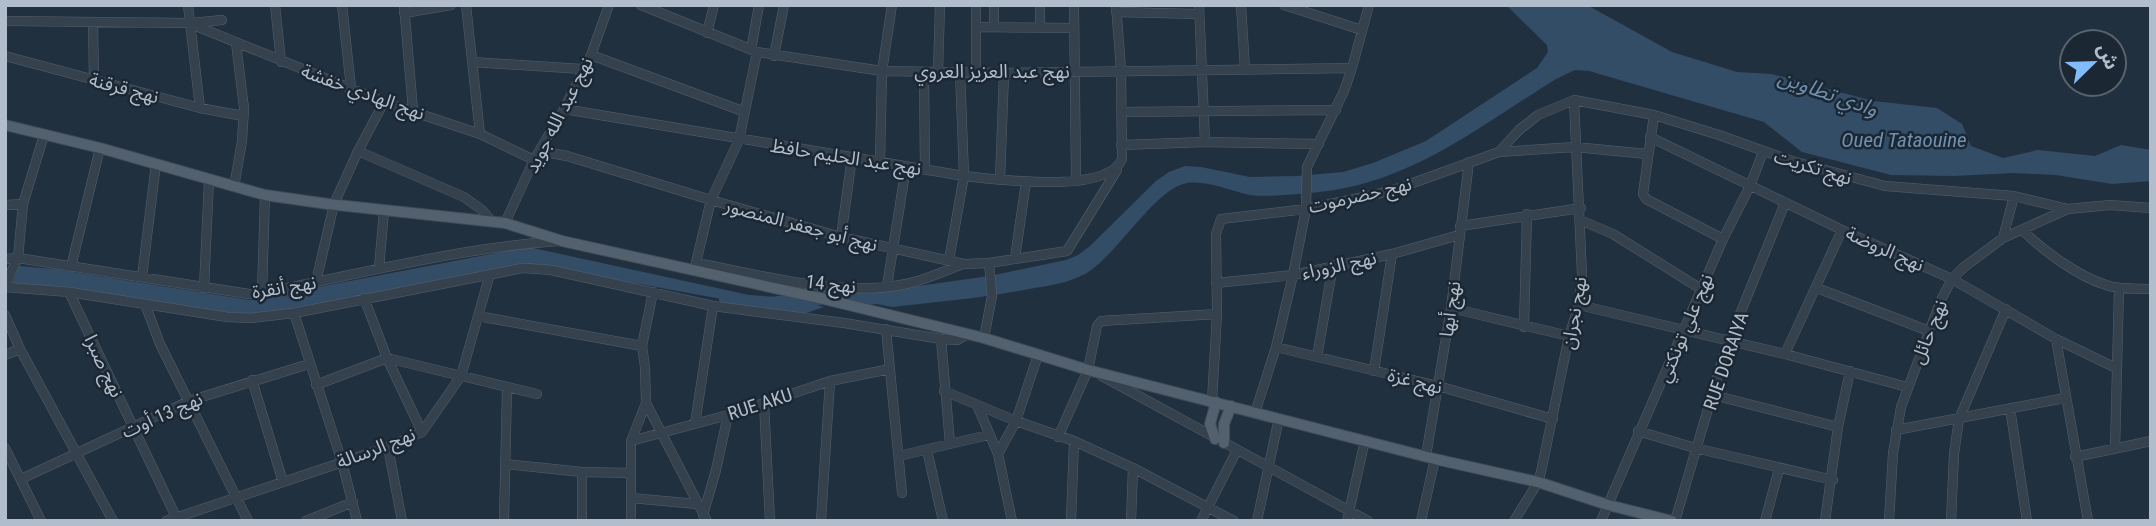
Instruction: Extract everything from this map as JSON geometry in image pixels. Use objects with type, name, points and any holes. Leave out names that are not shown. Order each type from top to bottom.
[{"type":"main road","points":[[5,125],[100,148],[265,195],[384,211],[505,223],[562,241],[695,267],[985,338],[1091,370],[1430,458],[1538,482],[1608,505],[1674,521]]},
{"type":"main road","points":[[1214,401],[1210,424],[1219,441]]},
{"type":"main road","points":[[1219,441],[1231,406]]},
{"type":"street","points":[[188,5],[200,108]]},
{"type":"street","points":[[275,5],[281,62]]},
{"type":"street","points":[[342,5],[351,88]]},
{"type":"street","points":[[413,110],[404,9],[451,5]]},
{"type":"street","points":[[466,5],[480,134]]},
{"type":"street","name":"نهج عبد الله جويد","points":[[505,223],[591,55],[609,5]]},
{"type":"street","name":"نهج عبد العزيز العروي","points":[[641,5],[754,51],[882,71],[1004,73],[1121,69],[1352,68]]},
{"type":"street","points":[[671,18],[672,5]]},
{"type":"street","points":[[707,33],[714,5]]},
{"type":"street","points":[[695,267],[710,200],[739,140],[759,5]]},
{"type":"street","points":[[774,56],[784,5]]},
{"type":"street","points":[[880,162],[882,71],[892,5]]},
{"type":"street","points":[[938,72],[940,5]]},
{"type":"street","points":[[976,5],[976,71]]},
{"type":"street","points":[[994,5],[994,27]]},
{"type":"street","points":[[1040,5],[1040,28]]},
{"type":"street","points":[[1074,5],[1076,180]]},
{"type":"street","points":[[1241,5],[1244,69]]},
{"type":"street","points":[[1284,5],[1362,30]]},
{"type":"street","points":[[1255,413],[1276,347],[1293,275],[1306,209],[1306,173],[1336,110],[1352,68],[1368,5]]},
{"type":"street","points":[[1121,162],[1121,69],[1116,9],[1199,9],[1205,142]]},
{"type":"street","points":[[191,24],[222,20]]},
{"type":"street","name":"نهج الهادي خفشة","points":[[5,21],[191,24],[384,102],[413,110],[537,156]]},
{"type":"street","points":[[93,22],[94,80]]},
{"type":"street","points":[[976,27],[1074,28]]},
{"type":"street","points":[[234,187],[243,141],[244,113],[236,43]]},
{"type":"street","points":[[591,55],[744,112]]},
{"type":"street","name":"نهج قرقنة","points":[[5,56],[200,108],[238,115],[244,113]]},
{"type":"street","points":[[472,62],[583,69]]},
{"type":"street","points":[[949,260],[964,176],[960,71]]},
{"type":"street","points":[[924,72],[925,169]]},
{"type":"street","points":[[1000,180],[1004,73]]},
{"type":"street","points":[[1499,152],[1519,130],[1538,115],[1574,100]]},
{"type":"street","name":"نهج تكريت","points":[[1574,100],[1654,115],[1763,152],[1885,186],[2014,196],[2068,209],[2110,205],[2151,208]]},
{"type":"street","name":"نهج نجران","points":[[1514,521],[1538,482],[1569,336],[1579,305],[1582,275],[1581,208],[1574,100]]},
{"type":"street","points":[[316,282],[334,204],[384,102]]},
{"type":"street","name":"نهج عبد الحليم حافظ","points":[[565,109],[739,140],[1000,180],[1076,180],[1106,175],[1121,162]]},
{"type":"street","points":[[1122,112],[1336,110]]},
{"type":"street","points":[[1654,115],[1642,188],[1646,199],[1723,239]]},
{"type":"street","points":[[44,135],[23,204],[16,261],[6,285],[69,292],[227,317],[251,318],[294,313],[523,268],[543,269],[713,306],[940,339],[957,340],[966,334]]},
{"type":"street","name":"نهج الروضة","points":[[1650,137],[1842,230],[1952,279],[2056,339],[2116,368]]},
{"type":"street","points":[[1121,145],[1205,142],[1318,144]]},
{"type":"street","points":[[1499,152],[1575,147],[1647,154]]},
{"type":"street","points":[[71,267],[100,148]]},
{"type":"street","points":[[358,151],[464,197],[482,210],[492,222]]},
{"type":"street","name":"نهج حضرموت","points":[[1216,283],[1218,221],[1225,217],[1306,209],[1399,188],[1499,152]]},
{"type":"street","name":"نهج علي تونكتي","points":[[1601,521],[1763,152]]},
{"type":"street","name":"نهج أبو جعفر المنصور","points":[[537,156],[567,156],[841,237],[964,264],[989,263],[1067,251],[1121,162]]},
{"type":"street","points":[[841,237],[852,157]]},
{"type":"street","name":"نهج أبها","points":[[1421,521],[1469,162]]},
{"type":"street","points":[[142,277],[156,164]]},
{"type":"street","points":[[887,286],[906,167]]},
{"type":"street","points":[[205,288],[209,180]]},
{"type":"street","points":[[1015,258],[1026,182]]},
{"type":"street","points":[[262,293],[265,195]]},
{"type":"street","points":[[2003,238],[2014,196]]},
{"type":"street","name":"RUE DORAIYA","points":[[1674,521],[1729,340],[1785,203]]},
{"type":"street","points":[[5,205],[23,204]]},
{"type":"street","name":"نهج الزوراء","points":[[1216,283],[1293,275],[1392,254],[1459,230],[1527,215],[1581,208]]},
{"type":"street","name":"نهج حائل","points":[[1889,521],[1896,430],[1907,387],[1952,279],[2003,238],[2068,209]]},
{"type":"street","points":[[379,268],[384,211]]},
{"type":"street","points":[[1524,327],[1527,215]]},
{"type":"street","points":[[1580,220],[1613,234],[1701,289]]},
{"type":"street","points":[[1785,354],[1842,230]]},
{"type":"street","points":[[2022,230],[2039,246],[2091,278],[2119,288],[2151,289]]},
{"type":"street","name":"نهج أنقرة","points":[[5,259],[142,277],[228,292],[262,293],[379,268],[509,245],[562,241]]},
{"type":"street","points":[[1374,371],[1392,254]]},
{"type":"street","points":[[985,338],[992,296],[989,263]]},
{"type":"street","name":"نهج 14","points":[[695,267],[850,289],[907,284],[964,264]]},
{"type":"street","points":[[1317,357],[1333,265]]},
{"type":"street","name":"نهج الرسالة","points":[[171,519],[388,447],[422,432],[461,376],[490,274]]},
{"type":"street","points":[[1214,401],[1216,283]]},
{"type":"street","points":[[1817,288],[1929,331]]},
{"type":"street","points":[[2115,449],[2119,288]]},
{"type":"street","name":"نهج صبرا","points":[[69,292],[133,428],[171,519]]},
{"type":"street","points":[[631,521],[631,440],[646,403],[642,346],[653,292]]},
{"type":"street","points":[[364,298],[387,358],[422,432]]},
{"type":"street","points":[[145,304],[160,344],[248,521]]},
{"type":"street","points":[[1579,305],[1729,340],[1907,387]]},
{"type":"street","points":[[695,424],[713,306]]},
{"type":"street","points":[[1451,308],[1569,336]]},
{"type":"street","points":[[1951,521],[1954,454],[1959,419],[2006,309]]},
{"type":"street","points":[[294,313],[342,462],[357,521]]},
{"type":"street","points":[[1058,436],[1091,370],[1097,326],[1101,321],[1217,314]]},
{"type":"street","points":[[5,315],[20,349],[113,521]]},
{"type":"street","points":[[478,316],[642,346]]},
{"type":"street","points":[[886,330],[902,493]]},
{"type":"street","points":[[940,339],[950,444]]},
{"type":"street","points":[[2056,339],[2088,521]]},
{"type":"street","name":"نهج غزة","points":[[1276,347],[1438,386],[1553,419]]},
{"type":"street","points":[[5,355],[20,349]]},
{"type":"street","points":[[998,454],[1016,421],[1038,355]]},
{"type":"street","points":[[316,385],[387,358],[537,394]]},
{"type":"street","name":"نهج 13 أوت","points":[[21,479],[189,401],[309,364]]},
{"type":"street","name":"RUE AKU","points":[[631,440],[728,415],[830,381],[890,369]]},
{"type":"street","points":[[1091,370],[1269,467],[1348,516],[1368,521]]},
{"type":"street","points":[[1825,521],[1833,480],[1838,427],[1850,371]]},
{"type":"street","points":[[252,380],[283,482]]},
{"type":"street","points":[[821,521],[830,381]]},
{"type":"street","points":[[504,521],[508,387]]},
{"type":"street","points":[[944,391],[1016,421],[1074,441],[1133,468],[1234,521]]},
{"type":"street","points":[[1713,395],[1838,427]]},
{"type":"street","points":[[1896,430],[2065,398]]},
{"type":"street","points":[[646,403],[704,519]]},
{"type":"street","points":[[764,403],[770,521]]},
{"type":"street","points":[[977,405],[998,454],[1013,521]]},
{"type":"street","points":[[2010,408],[2027,521]]},
{"type":"street","points":[[704,519],[728,415]]},
{"type":"street","points":[[1257,521],[1279,418]]},
{"type":"street","points":[[1639,432],[1779,469],[1833,480]]},
{"type":"street","points":[[899,456],[988,435]]},
{"type":"street","points":[[1348,516],[1365,440]]},
{"type":"street","points":[[1071,521],[1074,441]]},
{"type":"street","points":[[2075,457],[2151,441]]},
{"type":"street","points":[[388,447],[401,521]]},
{"type":"street","points":[[5,448],[41,521]]},
{"type":"street","points":[[927,450],[943,521]]},
{"type":"street","points":[[1201,521],[1237,450]]},
{"type":"street","points":[[505,464],[582,472],[631,473]]},
{"type":"street","points":[[1131,521],[1133,468]]},
{"type":"street","points":[[1765,521],[1779,469]]},
{"type":"street","points":[[582,472],[582,521]]},
{"type":"street","points":[[631,498],[697,504]]},
{"type":"street","points":[[306,521],[353,502]]},
{"type":"water","name":"Oued Tataouine","points":[[1506,5],[1587,5],[1672,52],[1737,72],[1772,74],[1873,101],[1937,108],[1962,124],[1971,146],[2003,158],[2038,150],[2095,156],[2121,145],[2151,150],[2151,181],[2112,184],[2056,175],[2014,173],[1891,175],[1802,152],[1764,122],[1589,71],[1575,70],[1556,79],[1434,155],[1371,182],[1336,190],[1268,196],[1250,195],[1203,183],[1187,183],[1162,197],[1097,265],[1085,274],[1065,282],[995,295],[892,307],[867,305],[818,291],[890,290],[989,276],[1066,260],[1089,247],[1156,181],[1185,166],[1250,177],[1343,172],[1426,141],[1537,68],[1548,52],[1547,45]]},
{"type":"water","points":[[533,248],[749,295],[790,298],[824,307],[803,314],[541,266],[273,314],[236,317],[68,288],[12,284],[19,266],[54,269],[250,300]]},
{"type":"waterway","points":[[726,299],[754,306],[820,298]]},
{"type":"water label","name":"وادي تطاوين","points":[[1828,93]]}]
